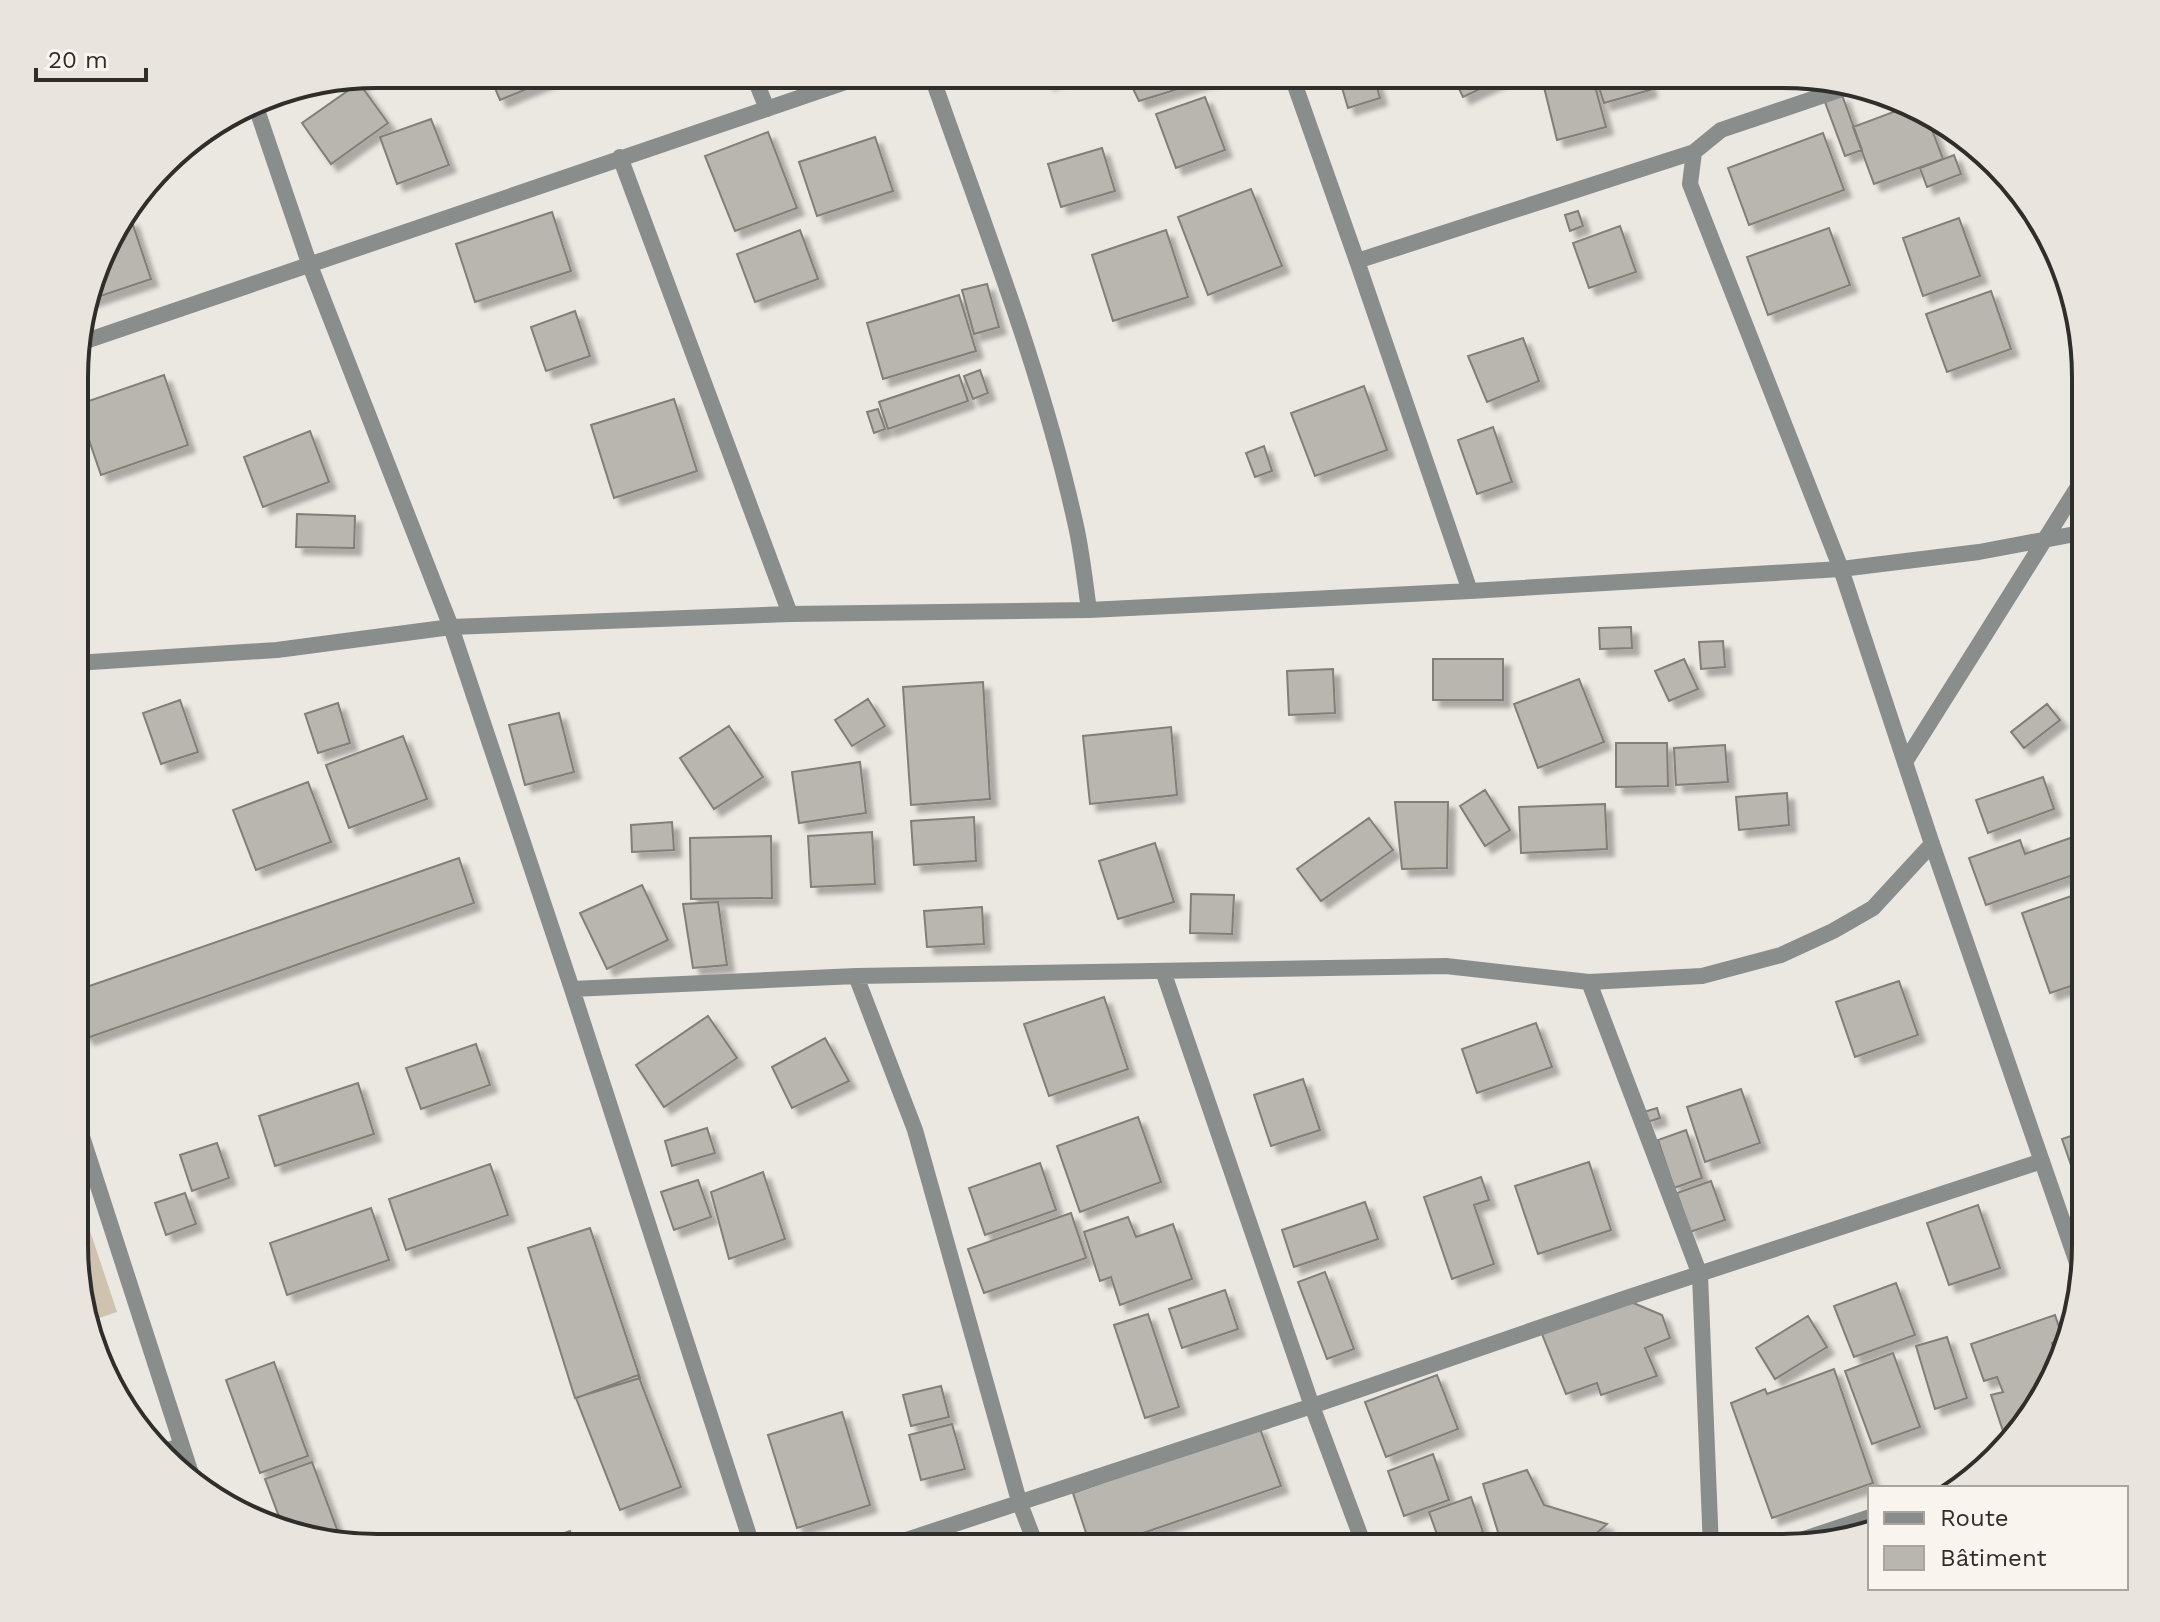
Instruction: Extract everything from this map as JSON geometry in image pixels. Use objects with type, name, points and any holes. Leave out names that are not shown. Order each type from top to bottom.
[{"type":"street","points":[[759,88],[767,109]]},
{"type":"street","points":[[90,339],[828,88]]},
{"type":"street","points":[[936,88],[1041,394],[1076,526],[1089,610]]},
{"type":"street","points":[[1296,88],[1470,591]]},
{"type":"street","points":[[1357,261],[1694,152],[1721,130],[1832,92]]},
{"type":"street","points":[[258,114],[309,263],[451,627],[748,1534]]},
{"type":"street","points":[[1694,152],[1690,184],[1841,569],[1932,844],[2072,1248]]},
{"type":"street","points":[[620,157],[790,614]]},
{"type":"street","points":[[1905,762],[2072,497]]},
{"type":"street","points":[[88,662],[277,650],[451,627],[790,614],[1089,610],[1841,569],[1979,552],[2072,535]]},
{"type":"street","points":[[572,989],[856,976],[1446,966],[1589,982],[1702,976],[1781,955],[1833,931],[1873,908],[1932,844]]},
{"type":"street","points":[[1163,971],[1312,1406],[1360,1534]]},
{"type":"street","points":[[856,976],[915,1130],[1019,1501],[1032,1534]]},
{"type":"street","points":[[1589,982],[1700,1275],[1710,1534]]},
{"type":"street","points":[[88,1156],[186,1461]]},
{"type":"street","points":[[923,1534],[2042,1161]]},
{"type":"street","points":[[173,1449],[181,1446]]},
{"type":"street","points":[[1833,1529],[1868,1518]]},
{"type":"shaded area","points":[[88,1225],[117,1312],[98,1318],[90,1283]]},
{"type":"building","points":[[495,88],[530,88],[500,100]]},
{"type":"building","points":[[1133,88],[1181,88],[1139,101]]},
{"type":"building","points":[[1342,88],[1377,88],[1380,98],[1348,108]]},
{"type":"building","points":[[1459,88],[1482,88],[1463,97]]},
{"type":"building","points":[[1544,88],[1596,88],[1606,127],[1557,140]]},
{"type":"building","points":[[1599,88],[1649,88],[1650,90],[1604,103]]},
{"type":"building","points":[[350,89],[363,89],[388,123],[331,164],[302,123]]},
{"type":"building","points":[[1842,95],[1862,150],[1845,156],[1825,102]]},
{"type":"building","points":[[1205,97],[1225,150],[1176,168],[1156,114]]},
{"type":"building","points":[[1896,111],[1932,130],[1943,159],[1874,184],[1853,127]]},
{"type":"building","points":[[431,119],[449,165],[397,184],[380,137]]},
{"type":"building","points":[[768,132],[797,208],[735,231],[705,156]]},
{"type":"building","points":[[1823,133],[1844,190],[1749,225],[1728,168]]},
{"type":"building","points":[[875,137],[893,191],[817,216],[799,162]]},
{"type":"building","points":[[1102,148],[1115,191],[1061,207],[1048,164]]},
{"type":"building","points":[[1954,155],[1961,174],[1927,187],[1920,168]]},
{"type":"building","points":[[1251,189],[1282,266],[1208,295],[1178,217]]},
{"type":"building","points":[[1578,211],[1583,226],[1570,231],[1565,215]]},
{"type":"building","points":[[552,212],[571,271],[475,302],[456,244]]},
{"type":"building","points":[[1959,218],[1980,276],[1923,296],[1903,238]]},
{"type":"building","points":[[133,224],[151,279],[100,296],[118,249]]},
{"type":"building","points":[[1620,226],[1636,272],[1589,288],[1573,243]]},
{"type":"building","points":[[1829,228],[1850,285],[1768,315],[1747,257]]},
{"type":"building","points":[[800,230],[818,279],[755,302],[737,254]]},
{"type":"building","points":[[1166,230],[1188,297],[1113,321],[1092,255]]},
{"type":"building","points":[[987,284],[999,327],[974,334],[962,290]]},
{"type":"building","points":[[1991,291],[2011,349],[1947,372],[1926,314]]},
{"type":"building","points":[[959,295],[976,351],[883,379],[867,323]]},
{"type":"building","points":[[575,311],[590,356],[546,371],[531,327]]},
{"type":"building","points":[[1523,338],[1539,381],[1487,402],[1468,356]]},
{"type":"building","points":[[980,370],[988,393],[973,399],[964,376]]},
{"type":"building","points":[[164,375],[188,445],[101,475],[88,437],[88,401]]},
{"type":"building","points":[[959,375],[968,401],[888,429],[879,402]]},
{"type":"building","points":[[1364,386],[1387,450],[1315,476],[1291,413]]},
{"type":"building","points":[[674,399],[697,471],[614,498],[591,425]]},
{"type":"building","points":[[878,409],[885,429],[874,433],[867,412]]},
{"type":"building","points":[[1493,427],[1512,482],[1477,494],[1458,440]]},
{"type":"building","points":[[310,431],[329,482],[263,507],[244,457]]},
{"type":"building","points":[[1264,446],[1272,471],[1255,477],[1246,453]]},
{"type":"building","points":[[297,514],[355,516],[354,548],[296,547]]},
{"type":"building","points":[[1631,627],[1632,648],[1600,649],[1599,628]]},
{"type":"building","points":[[1723,641],[1725,667],[1701,669],[1699,642]]},
{"type":"building","points":[[1433,659],[1503,659],[1503,700],[1433,700]]},
{"type":"building","points":[[1684,659],[1698,689],[1669,701],[1655,671]]},
{"type":"building","points":[[1333,669],[1335,713],[1289,715],[1287,671]]},
{"type":"building","points":[[1579,679],[1604,742],[1538,768],[1514,704]]},
{"type":"building","points":[[983,682],[990,799],[911,805],[903,687]]},
{"type":"building","points":[[868,699],[885,726],[852,746],[835,720]]},
{"type":"building","points":[[180,700],[198,752],[161,764],[143,713]]},
{"type":"building","points":[[338,703],[350,743],[318,753],[305,714]]},
{"type":"building","points":[[2047,704],[2060,720],[2024,748],[2011,732]]},
{"type":"building","points":[[559,713],[574,772],[525,785],[509,725]]},
{"type":"building","points":[[729,726],[763,777],[714,809],[680,758]]},
{"type":"building","points":[[1171,727],[1177,795],[1090,804],[1083,736]]},
{"type":"building","points":[[403,736],[427,799],[349,828],[326,765]]},
{"type":"building","points":[[1616,743],[1667,743],[1668,786],[1616,787]]},
{"type":"building","points":[[1725,745],[1728,782],[1676,785],[1674,748]]},
{"type":"building","points":[[860,762],[866,813],[799,823],[792,772]]},
{"type":"building","points":[[2043,777],[2054,809],[1988,833],[1976,800]]},
{"type":"building","points":[[308,782],[331,842],[256,870],[233,810]]},
{"type":"building","points":[[1485,790],[1510,830],[1485,846],[1460,806]]},
{"type":"building","points":[[1787,793],[1789,825],[1739,830],[1736,797]]},
{"type":"building","points":[[1395,802],[1448,802],[1447,868],[1402,869]]},
{"type":"building","points":[[1605,804],[1607,849],[1521,853],[1519,807]]},
{"type":"building","points":[[974,817],[976,861],[914,865],[911,821]]},
{"type":"building","points":[[1369,818],[1393,850],[1321,901],[1297,869]]},
{"type":"building","points":[[672,822],[674,850],[632,852],[631,825]]},
{"type":"building","points":[[872,832],[875,884],[811,887],[808,836]]},
{"type":"building","points":[[771,836],[772,898],[691,899],[690,838]]},
{"type":"building","points":[[2072,837],[2072,875],[1986,905],[1969,858],[2020,840],[2025,854]]},
{"type":"building","points":[[1155,843],[1174,902],[1118,919],[1099,861]]},
{"type":"building","points":[[459,858],[474,903],[88,1038],[88,986]]},
{"type":"building","points":[[642,885],[668,940],[607,969],[580,913]]},
{"type":"building","points":[[1191,894],[1234,895],[1232,934],[1190,933]]},
{"type":"building","points":[[2072,896],[2072,986],[2050,993],[2022,913]]},
{"type":"building","points":[[718,902],[727,965],[693,968],[683,904]]},
{"type":"building","points":[[982,907],[984,944],[927,947],[924,911]]},
{"type":"building","points":[[1899,981],[1918,1035],[1855,1057],[1836,1002]]},
{"type":"building","points":[[1104,997],[1128,1069],[1049,1096],[1024,1024]]},
{"type":"building","points":[[708,1016],[737,1058],[664,1107],[636,1065]]},
{"type":"building","points":[[1536,1023],[1552,1067],[1477,1093],[1462,1049]]},
{"type":"building","points":[[825,1038],[849,1081],[792,1108],[772,1067]]},
{"type":"building","points":[[476,1044],[490,1085],[421,1109],[406,1068]]},
{"type":"building","points":[[1303,1079],[1320,1130],[1271,1146],[1254,1095]]},
{"type":"building","points":[[358,1083],[374,1134],[275,1166],[259,1116]]},
{"type":"building","points":[[1741,1089],[1760,1143],[1705,1162],[1687,1107]]},
{"type":"building","points":[[1657,1108],[1660,1118],[1647,1122],[1644,1112]]},
{"type":"building","points":[[1138,1117],[1161,1182],[1080,1212],[1057,1146]]},
{"type":"building","points":[[707,1128],[715,1153],[672,1166],[665,1141]]},
{"type":"building","points":[[1686,1130],[1702,1178],[1674,1188],[1658,1140]]},
{"type":"building","points":[[2072,1136],[2072,1168],[2062,1139]]},
{"type":"building","points":[[217,1143],[229,1178],[192,1191],[180,1155]]},
{"type":"building","points":[[1589,1162],[1611,1230],[1538,1254],[1515,1186]]},
{"type":"building","points":[[1040,1163],[1056,1210],[985,1235],[969,1188]]},
{"type":"building","points":[[490,1164],[508,1215],[406,1250],[389,1199]]},
{"type":"building","points":[[763,1172],[785,1239],[729,1259],[711,1192]]},
{"type":"building","points":[[1481,1177],[1489,1200],[1474,1205],[1494,1264],[1452,1279],[1424,1197]]},
{"type":"building","points":[[698,1180],[711,1217],[674,1230],[661,1192]]},
{"type":"building","points":[[1711,1181],[1725,1220],[1690,1232],[1677,1193]]},
{"type":"building","points":[[185,1193],[196,1224],[166,1235],[155,1203]]},
{"type":"building","points":[[1365,1202],[1378,1239],[1294,1267],[1282,1230]]},
{"type":"building","points":[[1978,1205],[2000,1268],[1949,1285],[1927,1223]]},
{"type":"building","points":[[371,1208],[389,1260],[287,1295],[270,1243]]},
{"type":"building","points":[[1071,1213],[1086,1258],[984,1293],[968,1249]]},
{"type":"building","points":[[1128,1217],[1136,1237],[1173,1224],[1192,1279],[1120,1305],[1111,1277],[1100,1281],[1084,1232]]},
{"type":"building","points":[[590,1228],[640,1378],[575,1398],[528,1248]]},
{"type":"building","points":[[1325,1272],[1354,1349],[1327,1359],[1298,1282]]},
{"type":"building","points":[[1896,1283],[1915,1335],[1854,1357],[1834,1306]]},
{"type":"building","points":[[1225,1290],[1238,1329],[1182,1348],[1169,1309]]},
{"type":"building","points":[[1631,1302],[1662,1315],[1670,1338],[1645,1348],[1657,1376],[1601,1395],[1597,1383],[1566,1394],[1542,1334]]},
{"type":"building","points":[[1148,1314],[1179,1407],[1145,1418],[1114,1325]]},
{"type":"building","points":[[2055,1315],[2060,1329],[2042,1373],[2003,1431],[1991,1395],[2003,1392],[1997,1377],[1984,1381],[1971,1344]]},
{"type":"building","points":[[1808,1316],[1827,1347],[1775,1379],[1756,1348]]},
{"type":"building","points":[[1947,1337],[1967,1398],[1935,1409],[1916,1346]]},
{"type":"building","points":[[1893,1353],[1920,1427],[1872,1444],[1845,1371]]},
{"type":"building","points":[[274,1362],[308,1456],[260,1473],[226,1380]]},
{"type":"building","points":[[1834,1369],[1873,1483],[1772,1518],[1731,1403],[1765,1389],[1767,1394]]},
{"type":"building","points":[[638,1375],[681,1487],[620,1510],[576,1398]]},
{"type":"building","points":[[1437,1375],[1458,1429],[1386,1457],[1365,1402]]},
{"type":"building","points":[[941,1386],[949,1417],[911,1426],[903,1395]]},
{"type":"building","points":[[842,1412],[870,1505],[797,1528],[768,1435]]},
{"type":"building","points":[[952,1424],[965,1469],[921,1480],[909,1435]]},
{"type":"building","points":[[1259,1426],[1281,1486],[1140,1534],[1086,1534],[1073,1493]]},
{"type":"building","points":[[1433,1454],[1449,1500],[1404,1516],[1388,1471]]},
{"type":"building","points":[[312,1462],[338,1532],[279,1517],[265,1479]]},
{"type":"building","points":[[1527,1470],[1544,1505],[1607,1524],[1596,1534],[1499,1534],[1483,1484]]},
{"type":"building","points":[[1471,1497],[1483,1532],[1437,1534],[1429,1512]]}]
